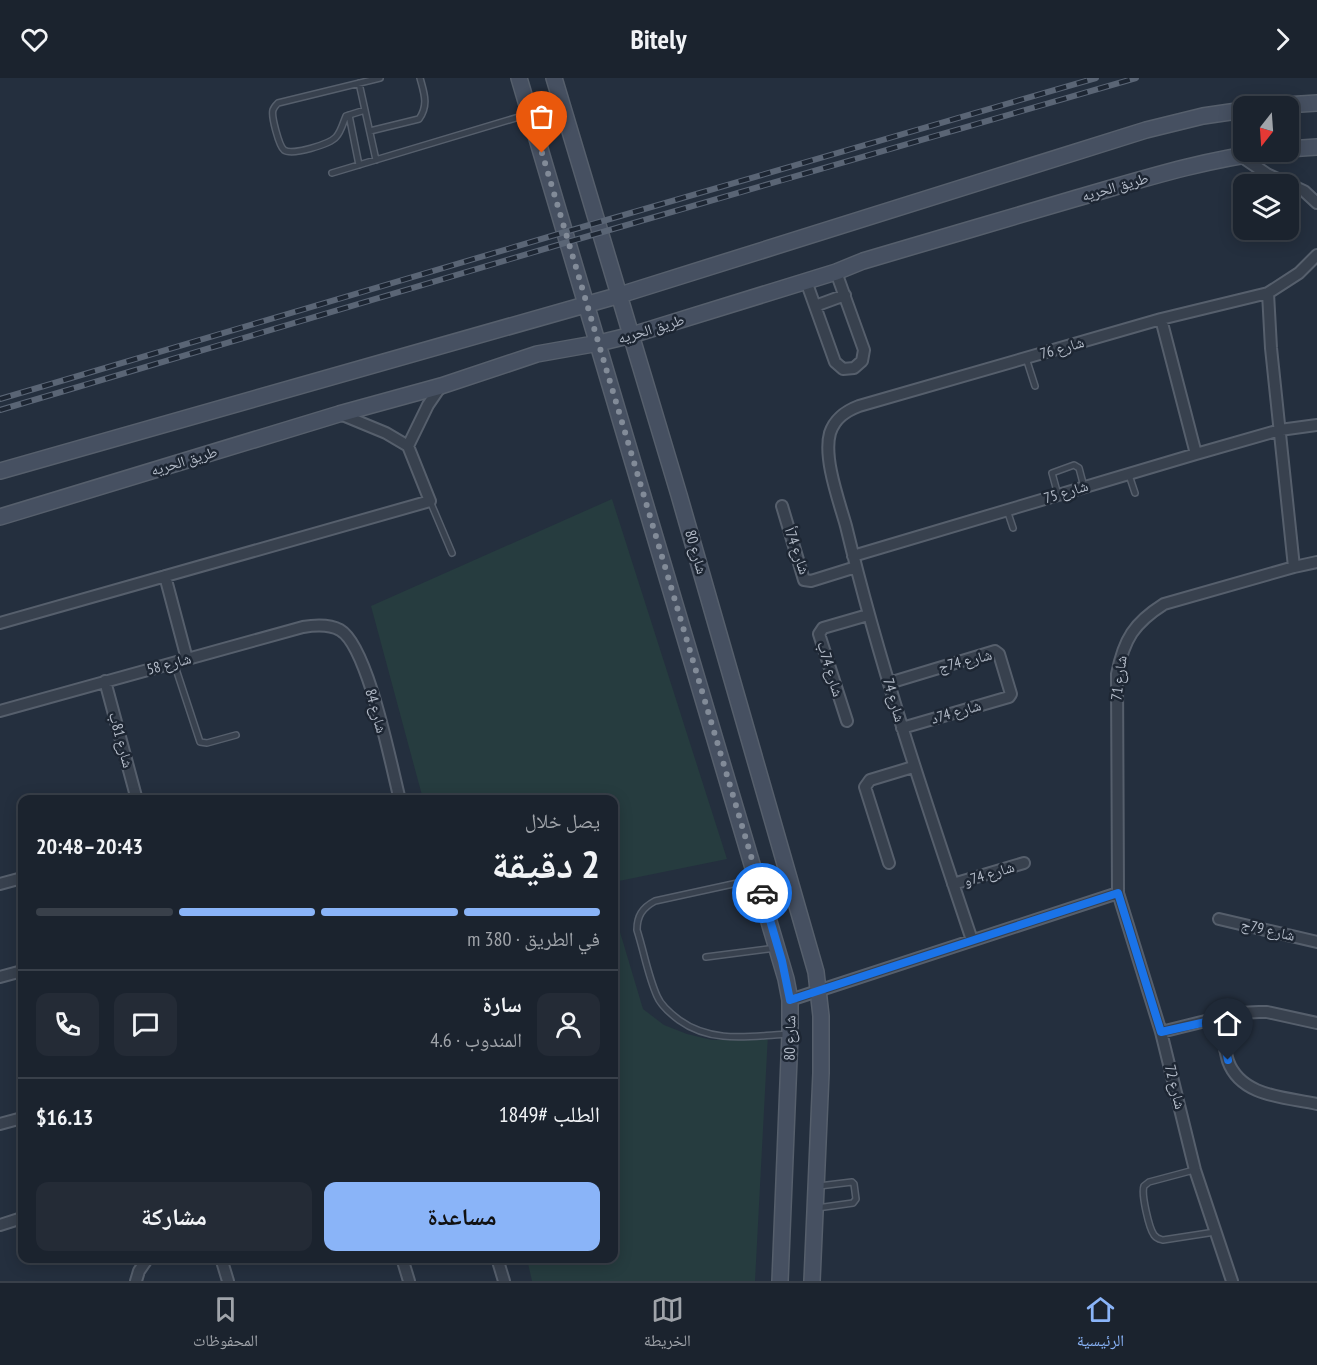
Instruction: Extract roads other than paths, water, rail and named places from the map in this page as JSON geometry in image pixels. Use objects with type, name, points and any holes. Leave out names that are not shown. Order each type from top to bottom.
[{"type":"street","name":"شارع 80","points":[[519,78],[778,947],[790,1000],[780,1281]]},
{"type":"street","name":"شارع 80","points":[[554,78],[632,335],[808,937],[819,990],[821,1073],[812,1281]]},
{"type":"street","points":[[1299,104],[1317,103]]},
{"type":"street","points":[[0,471],[620,295],[1095,145],[1203,116],[1233,112]]},
{"type":"street","points":[[1299,148],[1317,147]]},
{"type":"street","name":"طريق الحريه","points":[[0,518],[339,414],[441,386],[537,354],[632,335],[836,272],[863,261],[1142,179],[1233,156]]},
{"type":"street","points":[[1249,162],[1267,174],[1304,191],[1317,203]]},
{"type":"street","name":"شارع 76","points":[[830,456],[830,434],[836,421],[846,411],[1161,319],[1268,293],[1299,273],[1317,255]]},
{"type":"street","points":[[806,281],[835,362],[843,369],[854,368],[862,361],[864,350],[836,272]]},
{"type":"street","points":[[1268,293],[1271,348],[1294,567]]},
{"type":"street","points":[[815,306],[845,295]]},
{"type":"street","points":[[1161,319],[1196,454]]},
{"type":"street","points":[[408,446],[428,405],[441,386]]},
{"type":"street","points":[[0,623],[430,501],[408,446],[386,433],[339,414]]},
{"type":"street","points":[[1317,419],[1317,425]]},
{"type":"street","name":"شارع 75","points":[[854,561],[1006,510],[1196,454],[1280,430],[1317,425]]},
{"type":"street","name":"شارع 74","points":[[830,456],[868,615],[913,767],[972,940]]},
{"type":"street","name":"شارع 74أ","points":[[782,506],[804,580],[811,581],[854,561]]},
{"type":"street","name":"شارع 71","points":[[1118,893],[1117,674],[1121,652],[1131,632],[1146,616],[1164,604],[1317,562]]},
{"type":"street","points":[[165,576],[186,659]]},
{"type":"street","name":"شارع 74ب","points":[[847,721],[819,634],[824,628],[868,615]]},
{"type":"street","name":"شارع 58","points":[[0,711],[303,627],[317,625],[339,629]]},
{"type":"street","name":"شارع 84","points":[[339,629],[347,636],[359,654],[399,795]]},
{"type":"street","name":"شارع 74ج","points":[[889,683],[995,651],[999,654],[1011,696]]},
{"type":"street","name":"شارع 81ب","points":[[105,681],[136,795]]},
{"type":"street","name":"شارع 74د","points":[[902,728],[1011,696]]},
{"type":"street","points":[[889,863],[865,788],[870,780],[913,767]]},
{"type":"street","name":"شارع 74و","points":[[953,884],[1024,863]]},
{"type":"street","points":[[0,884],[18,879]]},
{"type":"street","points":[[790,1000],[1118,893]]},
{"type":"street","name":"شارع 72","points":[[1118,893],[1161,1032],[1195,1170],[1232,1281]]},
{"type":"street","name":"شارع 79ج","points":[[1219,919],[1317,942]]},
{"type":"street","points":[[0,977],[18,972]]},
{"type":"street","points":[[1161,1032],[1238,1013],[1267,1012],[1317,1023]]},
{"type":"street","points":[[1219,1019],[1228,1060],[1234,1073],[1243,1084],[1256,1091],[1317,1104]]},
{"type":"street","points":[[0,1124],[18,1119]]},
{"type":"street","points":[[0,1225],[18,1219]]},
{"type":"street","points":[[136,1281],[139,1270],[144,1263]]},
{"type":"street","points":[[223,1263],[228,1281]]},
{"type":"street","points":[[404,1263],[409,1281]]},
{"type":"street","points":[[499,1263],[504,1281]]},
{"type":"lane","points":[[365,110],[346,116],[338,136],[329,143],[291,153],[284,150],[280,144],[272,114],[278,103],[380,78]]},
{"type":"lane","points":[[370,130],[419,118],[426,102],[420,78]]},
{"type":"lane","points":[[359,83],[376,160]]},
{"type":"lane","points":[[332,173],[530,114]]},
{"type":"lane","points":[[349,115],[359,165]]},
{"type":"lane","points":[[1026,358],[1035,386]]},
{"type":"lane","points":[[1058,495],[1052,472],[1074,465],[1079,468],[1084,487]]},
{"type":"lane","points":[[1129,474],[1135,493]]},
{"type":"lane","points":[[430,501],[452,553]]},
{"type":"lane","points":[[1006,510],[1013,528]]},
{"type":"lane","points":[[174,663],[200,742],[207,744],[236,735]]},
{"type":"lane","points":[[757,878],[655,901],[646,905],[641,912],[637,930],[658,998],[671,1015],[689,1027],[709,1035],[731,1037],[790,1034]]},
{"type":"lane","points":[[706,957],[778,947]]},
{"type":"lane","points":[[1195,1170],[1149,1182],[1144,1186],[1142,1192],[1153,1232],[1156,1238],[1163,1240],[1216,1232]]},
{"type":"lane","points":[[816,1209],[853,1203],[856,1199],[852,1182],[817,1186]]},
{"type":"railway","points":[[0,399],[1096,78]]},
{"type":"railway","points":[[0,410],[568,242],[1136,78]]}]
